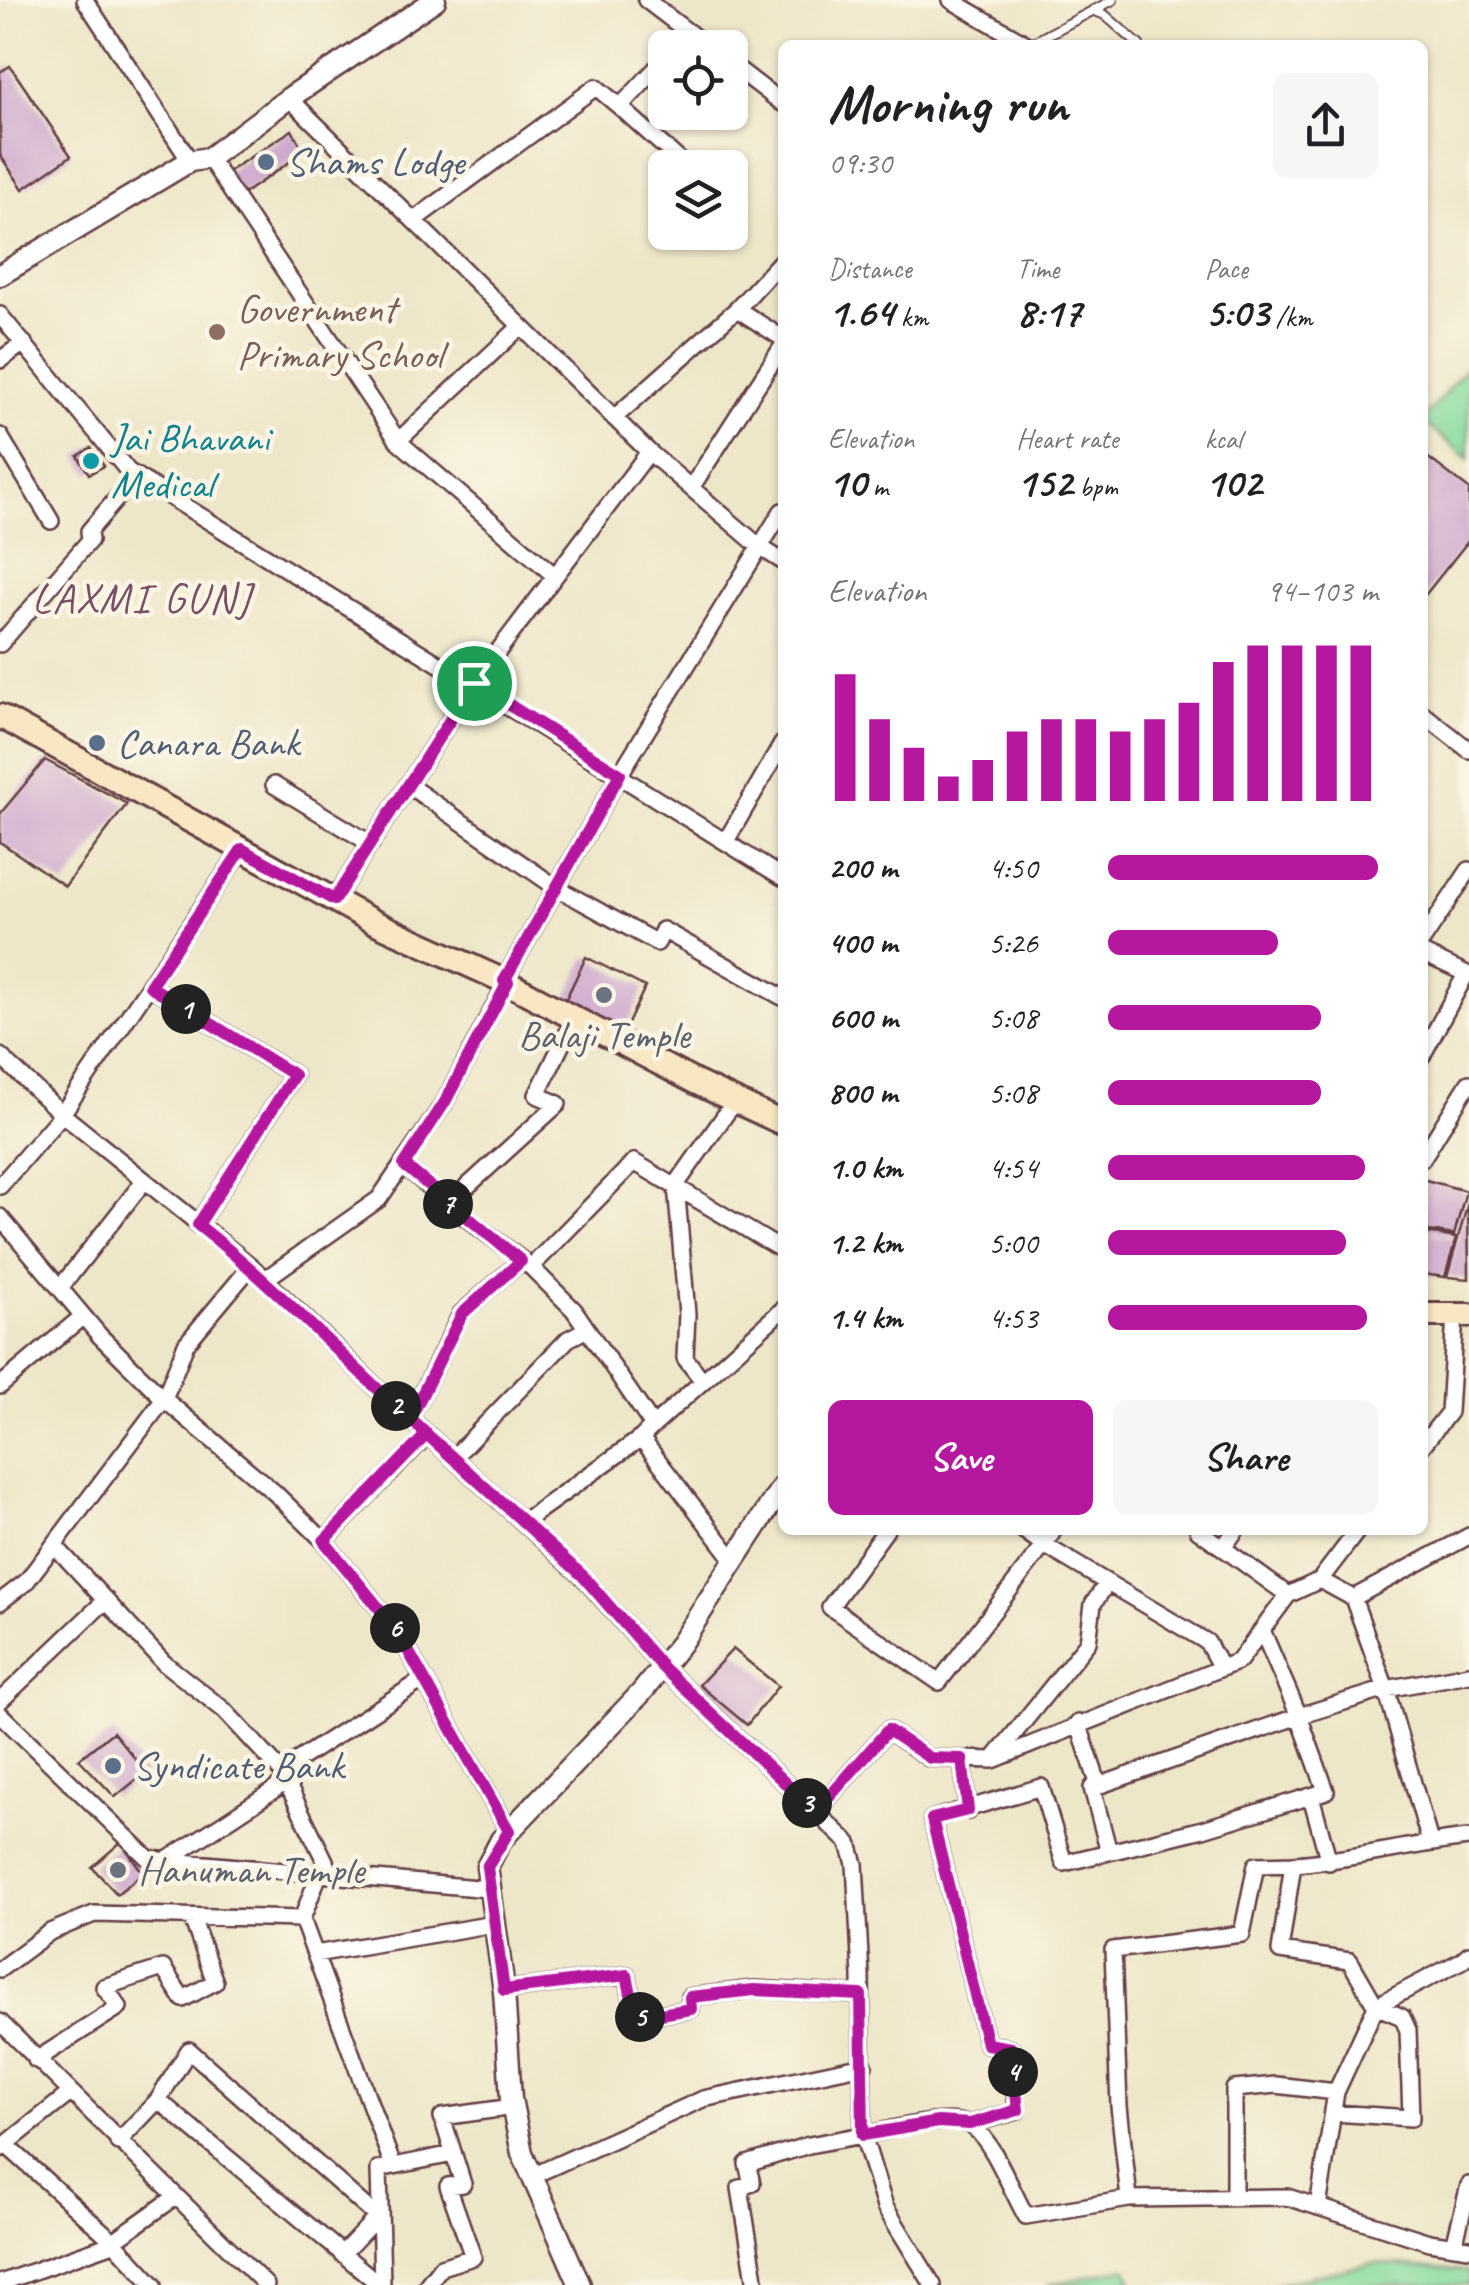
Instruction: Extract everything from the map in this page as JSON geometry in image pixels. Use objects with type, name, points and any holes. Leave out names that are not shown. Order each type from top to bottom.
[{"type":"main road","points":[[0,716],[334,900],[506,982],[778,1121]]},
{"type":"main road","points":[[1428,1315],[1462,1315]]},
{"type":"street","points":[[85,0],[398,441],[555,576]]},
{"type":"street","points":[[0,275],[199,159],[434,0]]},
{"type":"street","points":[[646,0],[686,30]]},
{"type":"street","points":[[951,0],[1019,40]]},
{"type":"street","points":[[620,107],[648,77]]},
{"type":"street","points":[[748,77],[778,100]]},
{"type":"street","points":[[414,220],[596,87],[668,150]]},
{"type":"street","points":[[289,98],[650,452],[778,558]]},
{"type":"street","points":[[614,418],[736,309],[778,264]]},
{"type":"street","points":[[736,309],[778,335]]},
{"type":"street","points":[[0,314],[128,471],[778,874]]},
{"type":"street","points":[[398,441],[521,326]]},
{"type":"street","points":[[0,360],[24,343]]},
{"type":"street","points":[[692,488],[778,352]]},
{"type":"street","points":[[0,436],[51,521]]},
{"type":"street","points":[[334,900],[474,683],[650,452]]},
{"type":"street","points":[[0,644],[90,540],[89,531],[136,476]]},
{"type":"street","points":[[264,1280],[380,1199],[404,1165],[445,1102],[620,774],[778,518]]},
{"type":"street","points":[[1428,718],[1469,750]]},
{"type":"street","points":[[726,842],[778,751]]},
{"type":"street","points":[[274,785],[370,844]]},
{"type":"street","points":[[408,785],[556,888],[657,943],[663,930],[778,995]]},
{"type":"street","points":[[0,1186],[62,1114],[242,849]]},
{"type":"street","points":[[1428,932],[1469,870]]},
{"type":"street","points":[[1428,956],[1467,975],[1428,1045]]},
{"type":"street","points":[[150,986],[294,1075],[198,1225]]},
{"type":"street","points":[[448,1204],[558,1104],[537,1095],[575,1017]]},
{"type":"street","points":[[0,1056],[62,1114],[251,1266],[410,1419],[583,1576],[662,1667],[849,1843],[855,1864],[864,2065],[863,2135],[885,2207],[933,2285]]},
{"type":"street","points":[[1428,1149],[1469,1082]]},
{"type":"street","points":[[703,1381],[685,1358],[686,1314],[676,1185],[735,1101]]},
{"type":"street","points":[[410,1419],[462,1314],[526,1264],[634,1162],[778,1248]]},
{"type":"street","points":[[404,1165],[526,1264],[574,1310],[653,1426]]},
{"type":"street","points":[[60,1288],[144,1181]]},
{"type":"street","points":[[0,1217],[83,1316],[164,1398],[324,1541],[396,1629],[509,1831]]},
{"type":"street","points":[[0,1602],[26,1582],[164,1398],[186,1344],[251,1266]]},
{"type":"street","points":[[523,1522],[640,1438],[778,1314]]},
{"type":"street","points":[[1428,1438],[1449,1412],[1462,1315]]},
{"type":"street","points":[[0,1386],[83,1316]]},
{"type":"street","points":[[452,1458],[568,1339],[586,1329]]},
{"type":"street","points":[[324,1541],[427,1434]]},
{"type":"street","points":[[640,1438],[735,1560]]},
{"type":"street","points":[[580,2285],[522,2154],[513,2107],[504,1990],[487,1867],[509,1831],[662,1667],[778,1493]]},
{"type":"street","points":[[882,1535],[830,1607],[939,1682],[1051,1535]]},
{"type":"street","points":[[1030,1535],[1206,1642],[1221,1668]]},
{"type":"street","points":[[1205,1535],[1288,1595]]},
{"type":"street","points":[[1223,1548],[1232,1535]]},
{"type":"street","points":[[816,1812],[888,1730],[930,1758],[993,1760],[1239,1661],[1288,1595],[1320,1580],[1354,1535]]},
{"type":"street","points":[[1353,1598],[1469,1536]]},
{"type":"street","points":[[54,1545],[164,1663],[224,1710],[284,1777],[326,1874]]},
{"type":"street","points":[[1320,1580],[1353,1598],[1386,1689],[1430,1842]]},
{"type":"street","points":[[993,1760],[1088,1642],[1092,1604],[1107,1582]]},
{"type":"street","points":[[0,1701],[106,1600]]},
{"type":"street","points":[[756,2285],[740,2188],[752,2183],[747,2164],[809,2145],[938,2122],[970,2124],[1018,2110],[1011,2048],[987,2044],[932,1819],[1042,1788],[1064,1863],[1203,1829],[1326,1791],[1262,1630]]},
{"type":"street","points":[[1109,1852],[1092,1788],[1386,1689],[1469,1674]]},
{"type":"street","points":[[168,1860],[424,1680]]},
{"type":"street","points":[[0,1714],[149,1858],[489,1889]]},
{"type":"street","points":[[1078,1723],[1098,1786]]},
{"type":"street","points":[[962,1759],[968,1810]]},
{"type":"street","points":[[1311,1796],[1329,1862]]},
{"type":"street","points":[[1129,2199],[1112,1950],[1242,1934],[1256,1865],[1329,1862],[1469,1838]]},
{"type":"street","points":[[1293,1864],[1280,1950],[1350,1960],[1376,2006],[1402,2017],[1408,2030],[1411,2118],[1333,2112]]},
{"type":"street","points":[[326,1874],[302,1919],[393,2166]]},
{"type":"street","points":[[0,1970],[50,1932],[94,1914],[302,1919]]},
{"type":"street","points":[[36,2060],[119,2007],[104,1988],[163,1968],[182,1999],[215,1982],[192,1918]]},
{"type":"street","points":[[316,1954],[494,1924]]},
{"type":"street","points":[[1318,2207],[1336,2092],[1376,2006],[1469,1954]]},
{"type":"street","points":[[504,1990],[627,1975],[636,2018],[691,2009],[690,1997],[754,1990],[861,1995]]},
{"type":"street","points":[[0,2022],[256,2282]]},
{"type":"street","points":[[118,2142],[158,2100],[188,2050],[376,2217],[342,2254]]},
{"type":"street","points":[[532,2176],[703,2099],[864,2065]]},
{"type":"street","points":[[1234,2198],[1234,2088],[1276,2085],[1336,2092]]},
{"type":"street","points":[[69,2094],[3,2146],[114,2241],[154,2285]]},
{"type":"street","points":[[158,2100],[381,2285]]},
{"type":"street","points":[[426,2285],[441,2267],[473,2257],[448,2186],[463,2184],[442,2117],[513,2107]]},
{"type":"street","points":[[970,2124],[983,2136],[1026,2216],[1129,2199],[1287,2197],[1428,2242],[1461,2247],[1469,2185]]},
{"type":"street","points":[[381,2285],[379,2169],[454,2154]]},
{"type":"street","points":[[0,2283],[114,2241],[174,2198]]},
{"type":"lane","points":[[1037,40],[1112,0]]},
{"type":"lane","points":[[1093,10],[1133,40]]},
{"type":"green space","points":[[1469,364],[1469,459],[1428,426],[1428,414]]},
{"type":"green space","points":[[1374,2263],[1469,2272],[1469,2285],[1273,2285]]},
{"type":"green space","points":[[1127,2268],[1133,2285],[1048,2285]]},
{"type":"building","points":[[10,66],[71,156],[23,189],[0,155],[0,72]]},
{"type":"building","name":"Shams Lodge","points":[[292,130],[304,152],[242,195],[226,173]]},
{"type":"building","name":"Jai Bhavani Medical","points":[[91,448],[104,466],[89,474],[78,456]]},
{"type":"building","points":[[1428,458],[1469,489],[1469,540],[1428,591]]},
{"type":"building","points":[[45,760],[127,804],[65,886],[0,842],[0,814]]},
{"type":"building","name":"Balaji Temple","points":[[586,957],[645,987],[625,1030],[564,1003]]},
{"type":"building","points":[[1428,1181],[1466,1191],[1454,1235],[1428,1231]]},
{"type":"building","points":[[1468,1203],[1469,1279],[1447,1277]]},
{"type":"building","points":[[1428,1233],[1456,1238],[1445,1277],[1428,1275]]},
{"type":"building","points":[[733,1649],[778,1686],[747,1725],[699,1685]]},
{"type":"building","name":"Syndicate Bank","points":[[113,1732],[146,1772],[115,1797],[79,1759]]},
{"type":"building","name":"Hanuman Temple","points":[[121,1842],[143,1873],[117,1894],[92,1867]]},
{"type":"place","name":"Shams Lodge","points":[[266,162]]},
{"type":"place","name":"Government Primary School","points":[[217,332]]},
{"type":"place","name":"Jai Bhavani Medical","points":[[91,461]]},
{"type":"place","name":"Canara Bank","points":[[97,743]]},
{"type":"place","name":"Balaji Temple","points":[[604,995]]},
{"type":"place","name":"Syndicate Bank","points":[[113,1766]]},
{"type":"place","name":"Hanuman Temple","points":[[118,1870]]},
{"type":"district","name":"LAXMI GUNJ","points":[[142,598]]},
{"type":"route","points":[[474,683],[334,900],[242,849],[150,986],[294,1075],[198,1225],[251,1266],[384,1395],[410,1419],[583,1576],[662,1667],[816,1812],[888,1730],[930,1758],[962,1759],[968,1810],[932,1819],[987,2044],[1011,2048],[1018,2110],[970,2124],[938,2122],[863,2135],[861,1995],[754,1990],[690,1997],[691,2009],[636,2018],[627,1975],[504,1990],[487,1867],[509,1831],[396,1629],[324,1541],[346,1520],[386,1475],[427,1434],[410,1419],[462,1314],[521,1261],[404,1165],[445,1102],[508,982],[504,981],[620,774],[474,683]]}]
